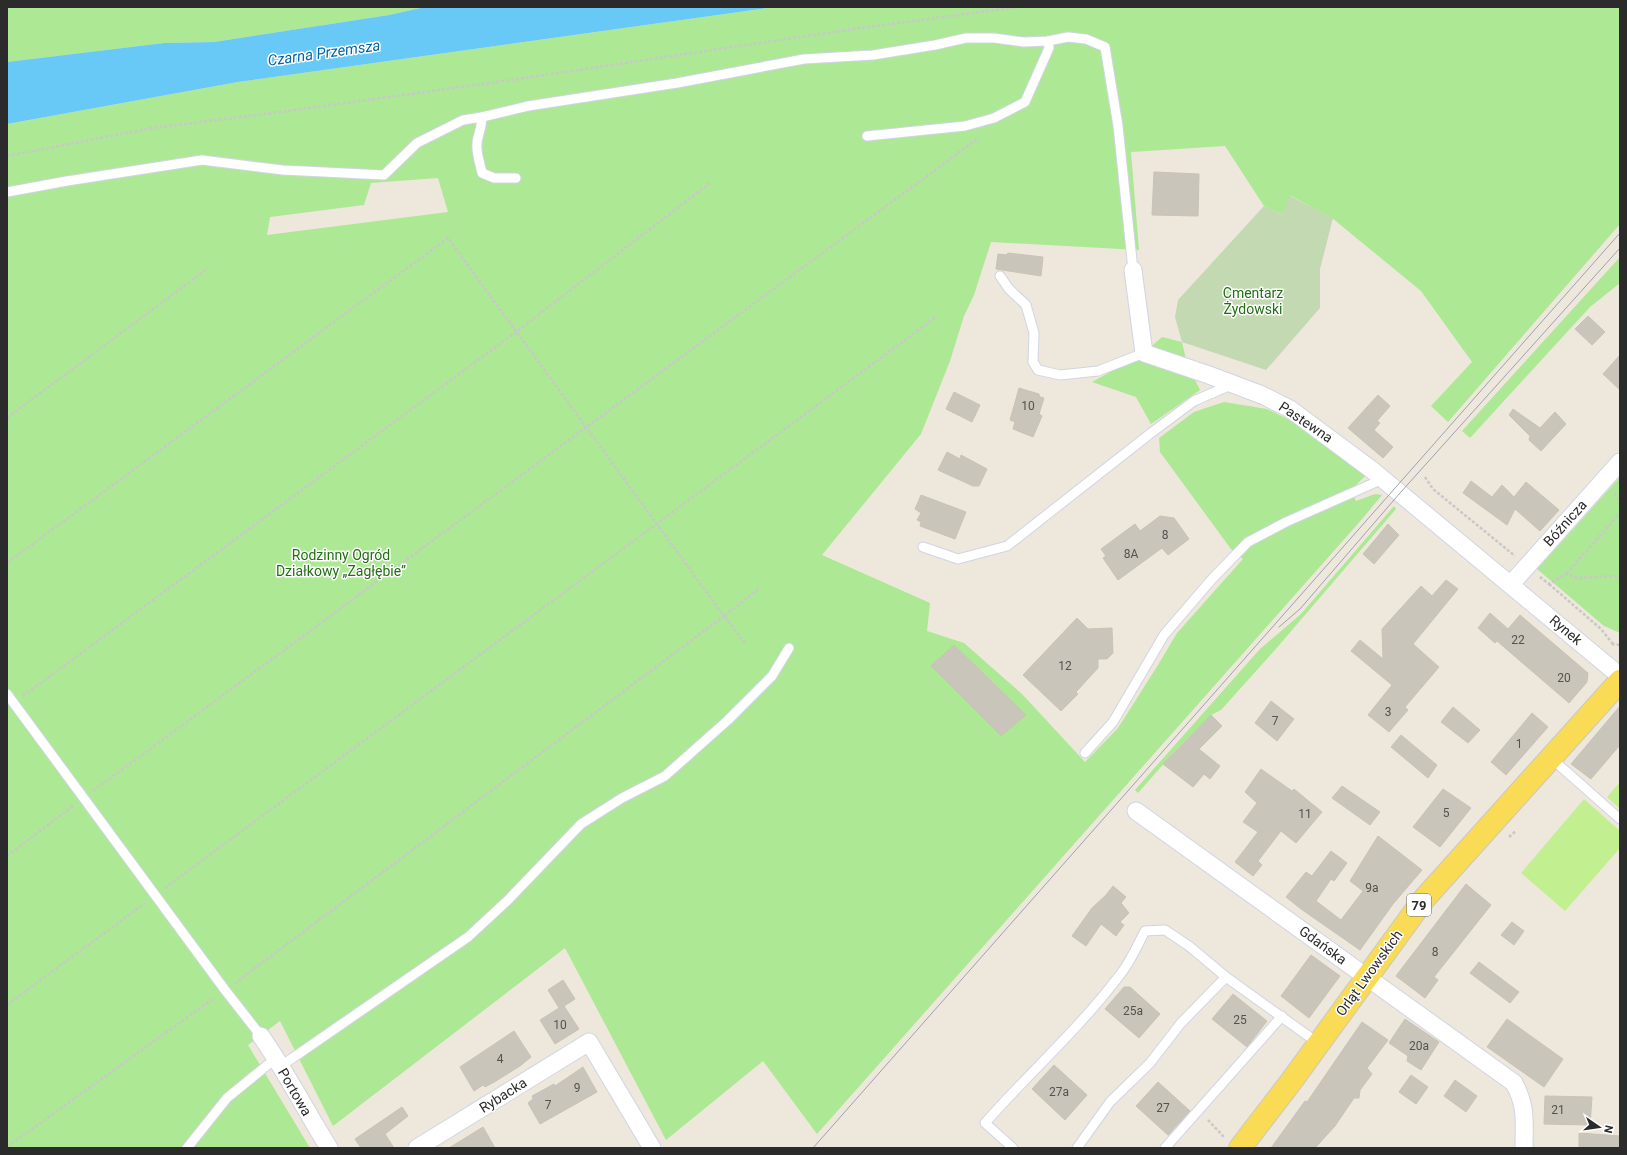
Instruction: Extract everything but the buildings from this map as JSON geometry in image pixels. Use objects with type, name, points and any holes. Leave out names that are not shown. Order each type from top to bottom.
[{"type":"main road","name":"Orląt Lwowskich","points":[[1234,1144],[1286,1089],[1424,899],[1620,681]]},
{"type":"street","points":[[1133,270],[1144,353]]},
{"type":"street","name":"Pastewna","points":[[1144,353],[1262,395],[1290,409],[1383,479],[1511,584]]},
{"type":"street","name":"Bóźnicza","points":[[1511,584],[1620,462]]},
{"type":"street","name":"Rynek","points":[[1511,584],[1620,676]]},
{"type":"street","name":"Gdańska","points":[[1136,811],[1367,976],[1514,1084],[1521,1097],[1525,1114],[1524,1148]]},
{"type":"street","name":"Portowa","points":[[261,1036],[279,1062],[307,1113],[329,1148]]},
{"type":"street","name":"Rybacka","points":[[417,1148],[589,1042],[652,1148]]},
{"type":"lane","points":[[7,192],[66,181],[202,160],[283,170],[384,175],[417,143],[463,120],[528,106],[677,83],[804,59],[873,56],[966,38],[994,38],[1024,42],[1048,41],[1068,37],[1086,39],[1105,47],[1118,126],[1133,270]]},
{"type":"lane","points":[[866,136],[965,126],[994,118],[1025,102],[1049,48],[1048,41]]},
{"type":"lane","points":[[482,117],[482,125],[477,142],[477,152],[482,173],[494,178],[516,178]]},
{"type":"lane","points":[[1000,276],[1009,289],[1026,305],[1034,333],[1034,362],[1038,370],[1060,376],[1098,371],[1144,353]]},
{"type":"lane","points":[[923,547],[958,559],[1007,546],[1150,433],[1194,401],[1233,384]]},
{"type":"lane","points":[[1085,753],[1113,722],[1164,635],[1212,578],[1248,542],[1286,522],[1383,479]]},
{"type":"lane","points":[[187,1148],[227,1098],[468,937],[508,900],[581,824],[622,798],[665,776],[728,720],[772,676],[789,648]]},
{"type":"lane","points":[[7,694],[155,896],[261,1036]]},
{"type":"lane","points":[[1551,758],[1620,819]]},
{"type":"lane","points":[[1012,1148],[985,1123],[1010,1094],[1079,1024],[1120,975],[1145,931],[1165,930],[1189,946],[1226,977],[1318,1043]]},
{"type":"lane","points":[[1077,1148],[1110,1102],[1150,1063],[1181,1023],[1226,977]]},
{"type":"lane","points":[[1165,1148],[1282,1016]]},
{"type":"path","points":[[7,156],[152,128],[504,81],[861,28],[1018,7]]},
{"type":"path","points":[[7,856],[83,798],[587,428],[977,139],[979,134],[978,122]]},
{"type":"path","points":[[14,703],[516,332],[710,183]]},
{"type":"path","points":[[7,563],[448,238],[656,524],[745,643]]},
{"type":"path","points":[[7,418],[208,268]]},
{"type":"path","points":[[7,1005],[936,317]]},
{"type":"path","points":[[1425,476],[1433,489],[1549,584],[1601,629],[1613,644]]},
{"type":"path","points":[[1549,584],[1566,574],[1620,513]]},
{"type":"path","points":[[1566,574],[1578,578],[1620,576]]},
{"type":"path","points":[[7,1147],[225,990],[760,588]]},
{"type":"path","points":[[1198,1111],[1234,1144]]},
{"type":"green space","points":[[7,7],[425,7],[389,15],[214,42],[164,43],[7,62]]},
{"type":"green space","name":"Rodzinny Ogród Działkowy „Zagłębie”","points":[[774,7],[1620,7],[1620,224],[1448,422],[1431,406],[1472,362],[1421,291],[1332,218],[1291,196],[1282,215],[1264,206],[1225,146],[1131,152],[1139,250],[991,242],[974,295],[964,316],[950,361],[921,434],[822,555],[930,603],[927,631],[964,643],[1022,694],[1085,762],[1118,728],[1177,633],[1243,559],[1231,549],[1160,452],[1159,438],[1194,412],[1224,402],[1267,409],[1306,428],[1365,476],[1351,490],[1356,501],[1375,494],[1382,495],[817,1134],[763,1061],[666,1140],[565,948],[333,1126],[280,1021],[248,1045],[310,1148],[7,1148],[7,124],[238,82]],"holes":[[[438,178],[448,212],[267,235],[270,217],[364,205],[371,183]]]},
{"type":"green space","name":"Cmentarz Żydowski","points":[[1290,196],[1333,218],[1320,269],[1320,308],[1266,370],[1182,342],[1175,317],[1178,300],[1264,206],[1282,215]]},
{"type":"green space","points":[[1620,257],[1620,283],[1590,307],[1470,438],[1462,431]]},
{"type":"green space","points":[[1162,337],[1182,342],[1187,364],[1200,390],[1151,424],[1136,397],[1092,382],[1144,353]]},
{"type":"green space","points":[[1620,477],[1620,633],[1604,626],[1537,569]]},
{"type":"green space","points":[[1394,506],[1396,509],[1274,651],[1221,710],[1211,715],[1175,751],[1138,793],[1135,790],[1260,649],[1301,614]]},
{"type":"green space","points":[[1620,782],[1620,809],[1607,797]]},
{"type":"green space","points":[[1584,799],[1620,831],[1620,848],[1565,911],[1521,873]]},
{"type":"water","name":"Czarna Przemsza","points":[[425,7],[774,7],[238,82],[7,124],[7,62],[164,43],[214,42],[389,15]]},
{"type":"tram line","points":[[813,1148],[1620,233]]},
{"type":"tram line","points":[[1279,627],[1300,609],[1400,493],[1620,248]]}]
